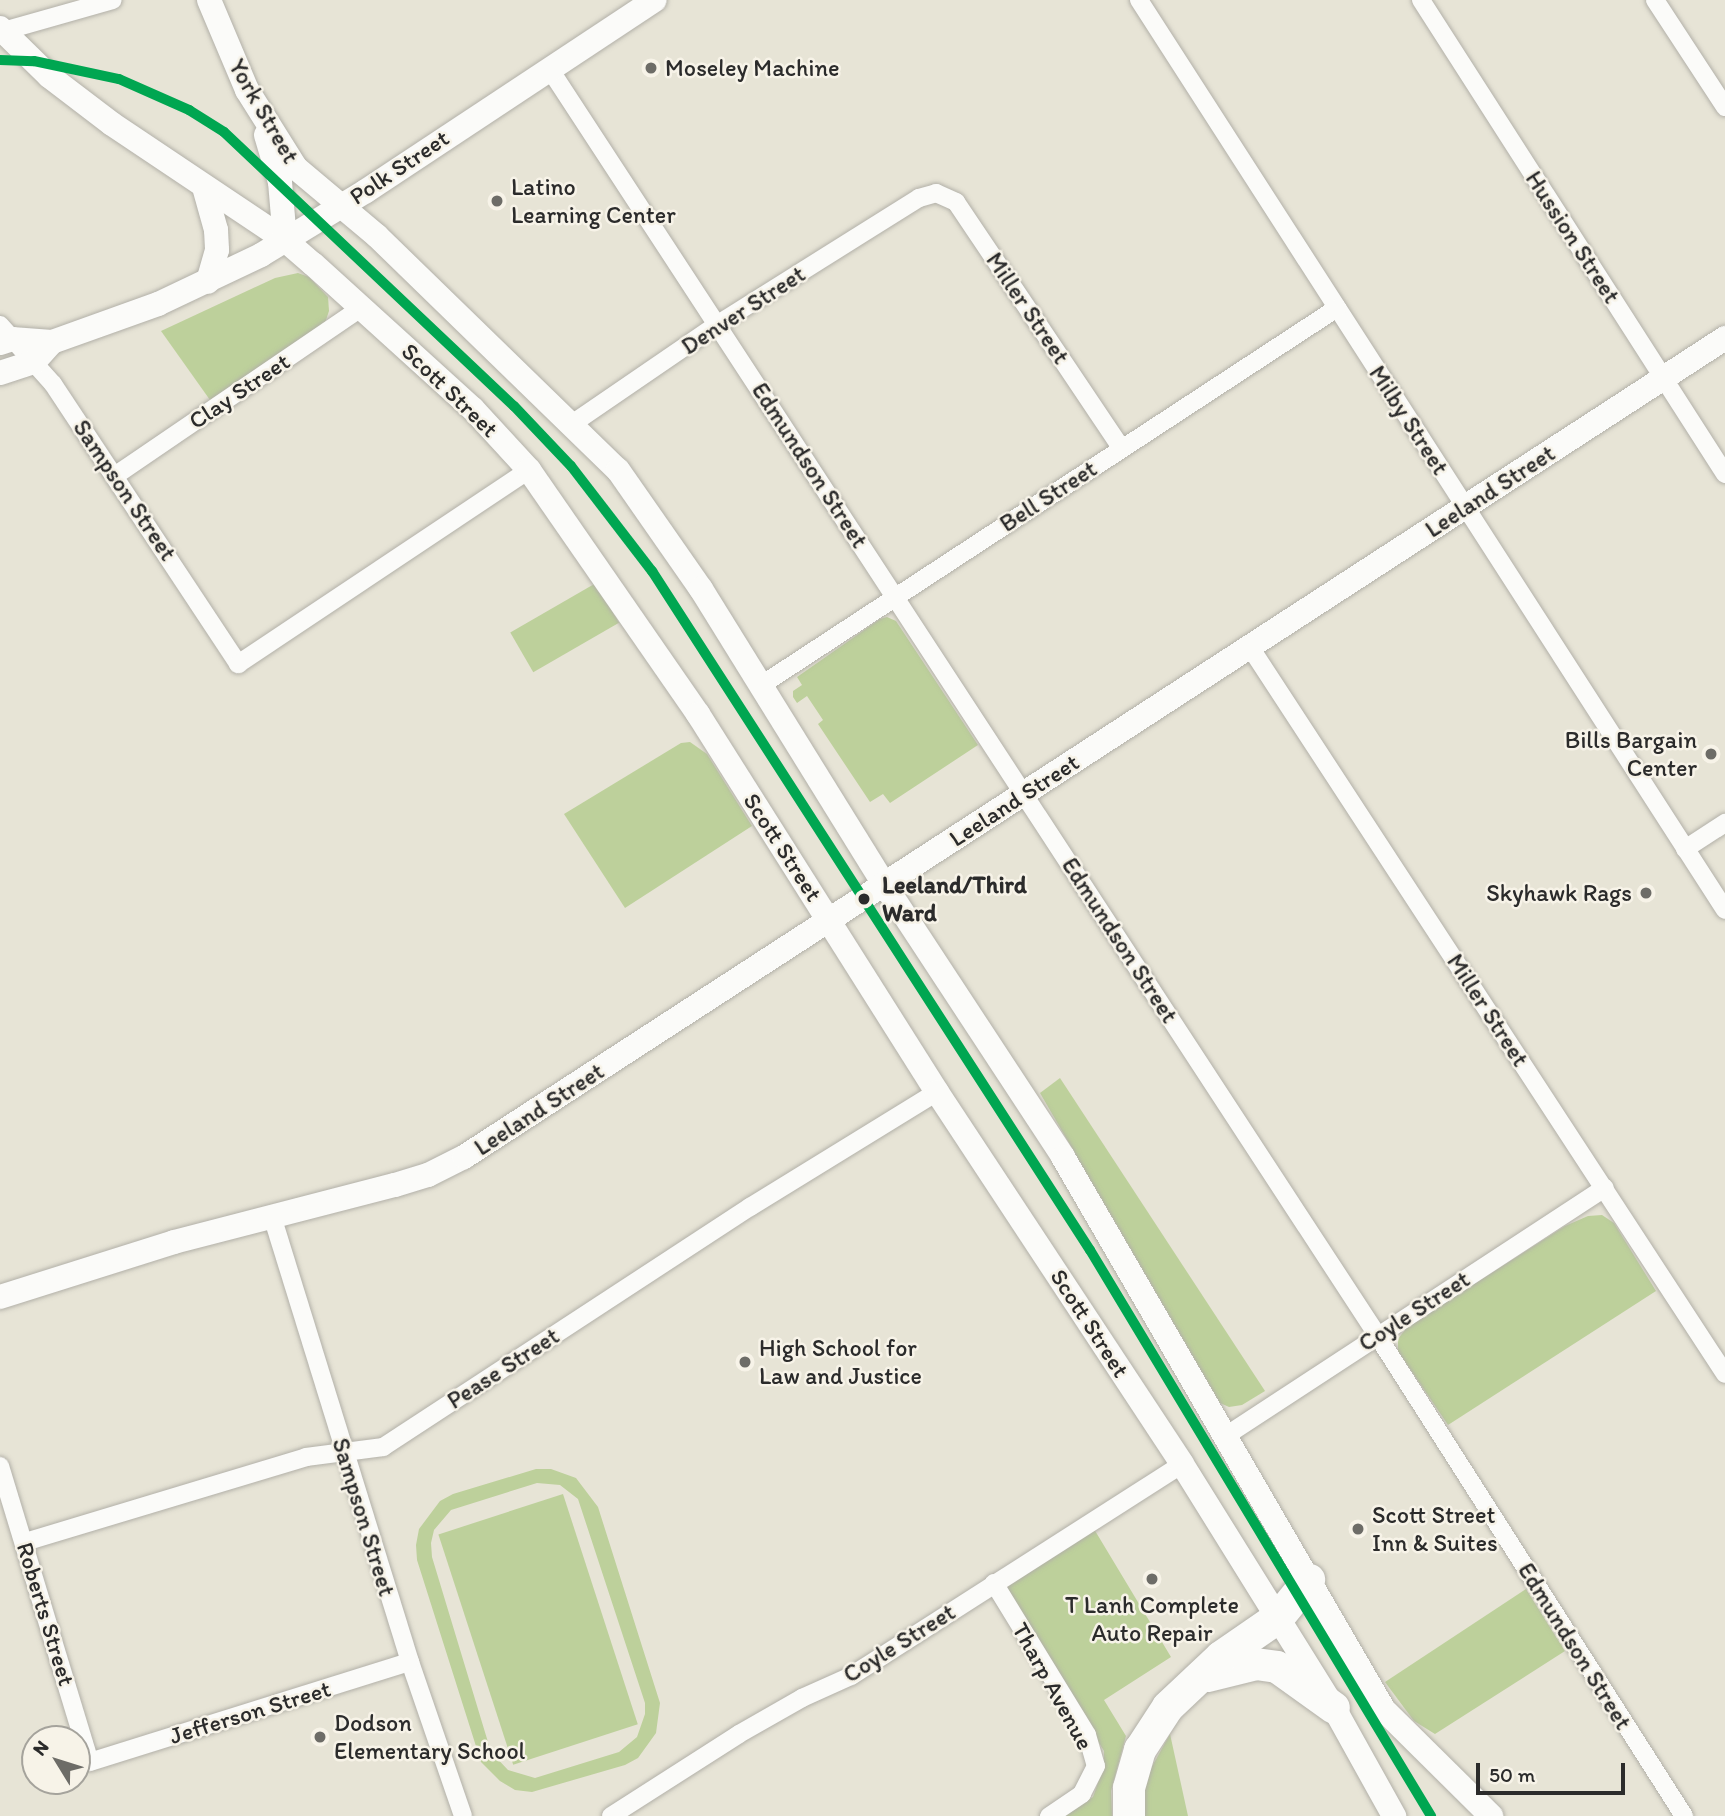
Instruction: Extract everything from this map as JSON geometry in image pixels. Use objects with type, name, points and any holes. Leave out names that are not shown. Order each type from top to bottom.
[{"type":"highway","points":[[1129,1816],[1129,1788],[1140,1750],[1168,1707],[1221,1657],[1279,1617],[1309,1580]]},
{"type":"highway","points":[[1194,1681],[1256,1664],[1277,1667],[1334,1708]]},
{"type":"main road","name":"York Street","points":[[209,0],[231,55],[258,108],[296,167],[341,206]]},
{"type":"main road","name":"Polk Street","points":[[4,336],[52,342],[158,304],[208,282],[341,206],[655,0]]},
{"type":"main road","name":"Scott Street","points":[[1,31],[49,76],[204,187],[285,240],[473,409],[529,470],[698,714],[937,1092],[1182,1464],[1334,1708],[1394,1816]]},
{"type":"main road","points":[[258,108],[280,182],[285,240]]},
{"type":"main road","points":[[204,187],[216,230],[217,250],[208,282]]},
{"type":"main road","points":[[341,206],[618,470],[701,589],[884,884],[1063,1157],[1384,1710],[1491,1816]]},
{"type":"main road","name":"Leeland Street","points":[[0,1297],[174,1242],[395,1185],[428,1175],[464,1157],[1725,338]]},
{"type":"main road","name":"Polk Street","points":[[34,362],[52,342]]},
{"type":"main road","points":[[0,373],[34,362]]},
{"type":"street","points":[[1,31],[113,0]]},
{"type":"street","name":"Milby Street","points":[[1139,0],[1725,910]]},
{"type":"street","name":"Hussion Street","points":[[1421,0],[1725,474]]},
{"type":"street","points":[[1655,0],[1725,107]]},
{"type":"street","name":"Edmundson Street","points":[[549,68],[1377,1335],[1684,1816]]},
{"type":"street","name":"Miller Street","points":[[919,198],[936,193],[957,202],[1121,448]]},
{"type":"street","name":"Denver Street","points":[[569,425],[718,324],[919,198]]},
{"type":"street","name":"Clay Street","points":[[116,475],[362,307]]},
{"type":"street","name":"Bell Street","points":[[760,686],[895,595],[1337,308]]},
{"type":"street","name":"Sampson Street","points":[[4,336],[34,362],[53,384],[116,475],[238,664],[529,470]]},
{"type":"street","name":"Miller Street","points":[[1250,647],[1725,1374]]},
{"type":"street","points":[[1685,849],[1725,823]]},
{"type":"street","name":"Pease Street","points":[[25,1542],[306,1457],[383,1447],[738,1214],[937,1092]]},
{"type":"street","name":"Coyle Street","points":[[1224,1437],[1605,1188]]},
{"type":"street","name":"Sampson Street","points":[[272,1216],[410,1662],[463,1816]]},
{"type":"street","name":"Coyle Street","points":[[611,1816],[739,1734],[802,1698],[851,1676],[1182,1464]]},
{"type":"street","name":"Roberts Street","points":[[0,1466],[79,1725]]},
{"type":"street","name":"Tharp Avenue","points":[[993,1583],[1087,1735],[1097,1766],[1082,1794],[1049,1816]]},
{"type":"street","name":"Jefferson Street","points":[[91,1762],[410,1662]]},
{"type":"green space","points":[[298,273],[309,277],[328,297],[329,311],[325,323],[210,400],[161,331],[275,278]]},
{"type":"green space","points":[[596,583],[619,623],[533,672],[510,632]]},
{"type":"green space","points":[[887,617],[896,621],[978,745],[890,803],[883,794],[870,802],[818,724],[823,720],[807,696],[797,703],[793,697],[793,691],[802,685],[797,677],[880,619]]},
{"type":"green space","points":[[690,742],[707,754],[752,826],[625,908],[564,814],[681,743]]},
{"type":"green space","points":[[1060,1078],[1265,1391],[1242,1405],[1229,1407],[1220,1403],[1040,1093]]},
{"type":"green space","points":[[1602,1215],[1614,1223],[1656,1291],[1448,1425],[1398,1351],[1398,1339],[1407,1327],[1565,1226],[1588,1216]]},
{"type":"green space","points":[[536,1469],[551,1469],[576,1478],[598,1507],[660,1703],[656,1733],[638,1758],[625,1765],[532,1792],[515,1790],[500,1781],[481,1762],[417,1560],[419,1529],[440,1501],[453,1494]],"holes":[[[537,1483],[560,1485],[578,1499],[645,1703],[645,1714],[637,1737],[619,1752],[535,1778],[508,1770],[491,1752],[432,1557],[431,1543],[434,1530],[451,1510]]]},
{"type":"green space","points":[[563,1494],[638,1724],[513,1765],[438,1534]]},
{"type":"green space","points":[[1094,1529],[1171,1657],[1104,1700],[1126,1736],[1111,1791],[1112,1816],[1063,1816],[1093,1797],[1104,1766],[1104,1751],[1004,1589]]},
{"type":"green space","points":[[1526,1589],[1565,1651],[1435,1734],[1414,1721],[1385,1682]]},
{"type":"green space","points":[[1170,1734],[1188,1816],[1142,1816],[1144,1781]]},
{"type":"transit line","points":[[0,60],[34,61],[119,79],[189,110],[224,132],[514,406],[571,466],[652,571],[1090,1250],[1431,1816]]},
{"type":"place","name":"Moseley Machine","points":[[651,68]]},
{"type":"place","name":"Latino Learning Center","points":[[497,201]]},
{"type":"place","name":"Bills Bargain Center","points":[[1711,754]]},
{"type":"place","name":"Skyhawk Rags","points":[[1646,893]]},
{"type":"place","name":"Leeland/Third Ward","points":[[864,899]]},
{"type":"place","name":"High School for Law and Justice","points":[[745,1362]]},
{"type":"place","name":"Scott Street Inn & Suites","points":[[1358,1529]]},
{"type":"place","name":"T Lanh Complete Auto Repair","points":[[1152,1579]]},
{"type":"place","name":"Dodson Elementary School","points":[[320,1737]]}]
